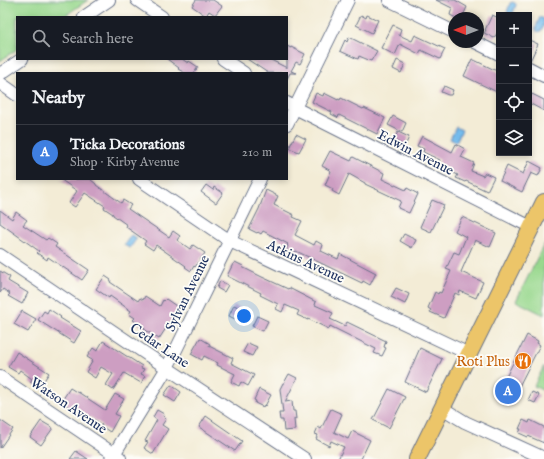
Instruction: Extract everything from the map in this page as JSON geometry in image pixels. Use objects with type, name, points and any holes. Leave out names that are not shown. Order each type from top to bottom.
[{"type":"main road","points":[[417,459],[544,202]]},
{"type":"street","points":[[85,16],[109,0]]},
{"type":"street","points":[[137,0],[161,16]]},
{"type":"street","points":[[288,119],[291,105],[348,0]]},
{"type":"street","points":[[389,0],[448,29]]},
{"type":"street","points":[[484,46],[496,52]]},
{"type":"street","points":[[0,74],[21,60]]},
{"type":"street","points":[[224,60],[242,72]]},
{"type":"street","points":[[532,70],[544,76]]},
{"type":"street","points":[[0,83],[16,94]]},
{"type":"street","name":"Edwin Avenue","points":[[291,105],[531,227]]},
{"type":"street","name":"Atkins Avenue","points":[[140,180],[230,241],[469,354]]},
{"type":"street","name":"Sylvan Avenue","points":[[115,457],[167,368],[260,180]]},
{"type":"street","name":"Cedar Lane","points":[[0,254],[167,368],[305,459]]},
{"type":"street","name":"Watson Avenue","points":[[0,377],[115,457]]},
{"type":"street","points":[[442,408],[465,422],[544,458]]},
{"type":"green space","points":[[0,0],[88,0],[64,16],[16,16],[16,50],[0,61]]},
{"type":"green space","points":[[544,244],[544,315],[516,301]]},
{"type":"green space","points":[[544,366],[544,391],[534,386]]},
{"type":"water","points":[[513,2],[516,4],[513,12],[507,12],[510,3]]},
{"type":"water","points":[[540,17],[544,19],[544,25],[539,32],[535,29]]},
{"type":"water","points":[[456,127],[462,130],[456,142],[450,139]]},
{"type":"water","points":[[131,235],[137,238],[130,248],[124,245]]},
{"type":"building","points":[[196,0],[213,0],[222,6],[215,15],[209,11],[206,16],[192,6]]},
{"type":"building","points":[[436,0],[455,0],[467,7],[465,12],[451,12],[452,8]]},
{"type":"building","points":[[361,15],[366,18],[367,15],[378,20],[372,33],[356,25]]},
{"type":"building","points":[[492,15],[496,17],[496,35],[494,38],[484,33]]},
{"type":"building","points":[[393,25],[401,29],[399,35],[412,41],[415,35],[445,49],[440,59],[421,50],[419,54],[400,44],[395,55],[381,48]]},
{"type":"building","points":[[349,37],[377,51],[371,61],[359,56],[358,59],[340,51],[345,40],[347,42]]},
{"type":"building","points":[[532,41],[538,44],[532,57]]},
{"type":"building","points":[[288,46],[305,54],[300,64],[296,62],[291,71],[296,73],[290,73],[288,77],[288,72],[266,72],[248,60],[271,60],[287,68]]},
{"type":"building","points":[[472,59],[496,71],[496,92],[464,76]]},
{"type":"building","points":[[168,60],[184,60],[188,63],[189,61],[198,67],[195,72],[183,72],[178,69],[179,68]]},
{"type":"building","points":[[397,60],[405,64],[401,73],[393,69]]},
{"type":"building","points":[[444,86],[453,90],[451,95],[441,92]]},
{"type":"building","points":[[316,93],[323,96],[324,93],[338,100],[341,98],[385,118],[377,134],[339,115],[338,118],[331,114],[332,112],[312,102]]},
{"type":"building","points":[[532,94],[544,100],[544,111],[532,105]]},
{"type":"building","points":[[393,116],[406,123],[402,132],[388,125]]},
{"type":"building","points":[[398,132],[409,137],[405,146],[393,140]]},
{"type":"building","points":[[296,134],[306,139],[299,152],[289,148]]},
{"type":"building","points":[[422,136],[452,152],[456,144],[465,149],[461,157],[474,163],[471,171],[483,176],[485,173],[494,177],[487,191],[456,178],[458,175],[437,165],[440,160],[423,152],[424,149],[417,146]]},
{"type":"building","points":[[330,151],[351,161],[353,157],[384,173],[382,179],[406,190],[407,188],[418,194],[409,213],[398,208],[401,201],[365,184],[349,174],[339,195],[332,191],[333,189],[325,185],[331,171],[322,166]]},
{"type":"building","points":[[529,161],[542,168],[538,176],[531,173],[522,192],[500,181],[507,166],[523,174]]},
{"type":"building","points":[[61,180],[91,180],[121,203],[123,200],[131,205],[128,209],[169,237],[173,231],[180,236],[177,240],[190,249],[193,245],[205,253],[191,271],[156,245],[153,250],[144,244],[146,241],[126,227],[127,225],[104,208],[105,206],[85,193],[75,207],[69,203],[77,191]]},
{"type":"building","points":[[206,185],[213,190],[214,187],[223,193],[216,203],[201,192]]},
{"type":"building","points":[[266,190],[278,196],[274,205],[294,215],[293,217],[302,221],[295,235],[314,245],[316,241],[323,245],[321,251],[338,259],[340,254],[376,273],[370,285],[363,281],[362,283],[296,251],[294,253],[286,250],[288,244],[263,231],[261,234],[249,229]]},
{"type":"building","points":[[432,200],[444,205],[431,232],[420,227]]},
{"type":"building","points":[[0,210],[12,219],[16,212],[27,220],[23,225],[46,240],[48,238],[57,244],[55,247],[89,270],[82,280],[48,257],[47,260],[37,253],[39,251],[0,223]]},
{"type":"building","points":[[462,217],[496,233],[490,247],[475,240],[461,272],[483,282],[476,298],[460,291],[459,295],[455,293],[444,318],[430,312],[431,310],[428,308],[435,292],[438,294],[439,292],[441,293],[451,271],[446,269],[454,252],[459,254],[466,237],[455,231]]},
{"type":"building","points":[[404,234],[416,240],[412,248],[400,241]]},
{"type":"building","points":[[235,262],[262,277],[288,289],[289,288],[316,302],[315,305],[333,313],[330,319],[345,326],[347,322],[386,341],[384,347],[386,348],[382,356],[374,353],[376,349],[330,326],[329,329],[297,315],[299,311],[285,305],[282,312],[276,309],[278,304],[260,295],[261,293],[227,276]]},
{"type":"building","points":[[0,271],[10,277],[8,281],[28,293],[22,304],[8,296],[10,294],[3,289],[0,293]]},
{"type":"building","points":[[105,276],[111,280],[110,282],[138,301],[140,298],[143,300],[145,296],[160,306],[163,300],[164,301],[166,299],[179,308],[159,339],[133,320],[135,318],[129,314],[131,311],[110,296],[109,298],[96,289]]},
{"type":"building","points":[[220,281],[228,285],[224,292],[217,288]]},
{"type":"building","points":[[396,288],[409,294],[405,304],[391,297]]},
{"type":"building","points":[[234,305],[242,309],[237,320],[229,316]]},
{"type":"building","points":[[49,309],[81,331],[74,343],[38,320],[44,311],[47,313]]},
{"type":"building","points":[[22,311],[36,319],[28,332],[14,324]]},
{"type":"building","points":[[257,316],[268,321],[263,331],[252,326]]},
{"type":"building","points":[[527,335],[538,341],[537,343],[540,345],[512,400],[498,393]]},
{"type":"building","points":[[200,338],[210,344],[209,346],[233,358],[231,363],[254,375],[248,386],[241,382],[239,386],[231,382],[235,374],[217,365],[218,363],[204,356],[202,360],[191,354]]},
{"type":"building","points":[[103,341],[142,366],[141,368],[144,369],[141,374],[145,376],[141,383],[124,373],[113,390],[106,385],[113,374],[101,367],[95,378],[86,372],[92,362],[92,360],[87,357],[93,348],[97,351]]},
{"type":"building","points":[[248,343],[257,347],[252,356],[243,352]]},
{"type":"building","points":[[420,348],[442,359],[426,392],[405,382]]},
{"type":"building","points":[[17,352],[49,373],[38,387],[30,382],[32,379],[20,370],[18,373],[8,367]]},
{"type":"building","points":[[289,374],[297,378],[285,402],[292,401],[296,419],[294,419],[295,430],[284,431],[283,420],[280,420],[279,413],[283,413],[280,389]]},
{"type":"building","points":[[171,385],[181,392],[175,402],[164,395]]},
{"type":"building","points":[[70,388],[105,410],[115,394],[124,399],[115,414],[119,416],[110,432],[90,417],[88,420],[61,402]]},
{"type":"building","points":[[259,389],[271,395],[263,407],[255,403],[256,401],[254,400]]},
{"type":"building","points":[[389,389],[405,397],[389,428],[373,420]]},
{"type":"building","points":[[532,392],[539,395],[535,403],[528,400]]},
{"type":"building","points":[[331,409],[342,414],[334,432],[348,439],[352,431],[370,440],[361,459],[338,459],[344,447],[331,441],[329,446],[316,439],[318,435],[315,434],[318,427],[321,429]]},
{"type":"building","points":[[157,410],[164,414],[163,416],[166,419],[162,425],[168,429],[153,454],[144,448],[148,442],[145,441],[157,420],[153,417]]},
{"type":"building","points":[[206,416],[242,441],[235,451],[199,427]]},
{"type":"building","points":[[0,420],[13,429],[0,448]]},
{"type":"building","points":[[523,420],[529,423],[530,420],[544,427],[544,443],[519,433]]},
{"type":"building","points":[[41,421],[53,428],[41,445],[30,437]]},
{"type":"building","points":[[76,451],[88,459],[70,459]]},
{"type":"place","name":"Roti Plus","points":[[523,361]]},
{"type":"place","name":"Ticka Decorations","points":[[508,391]]}]
